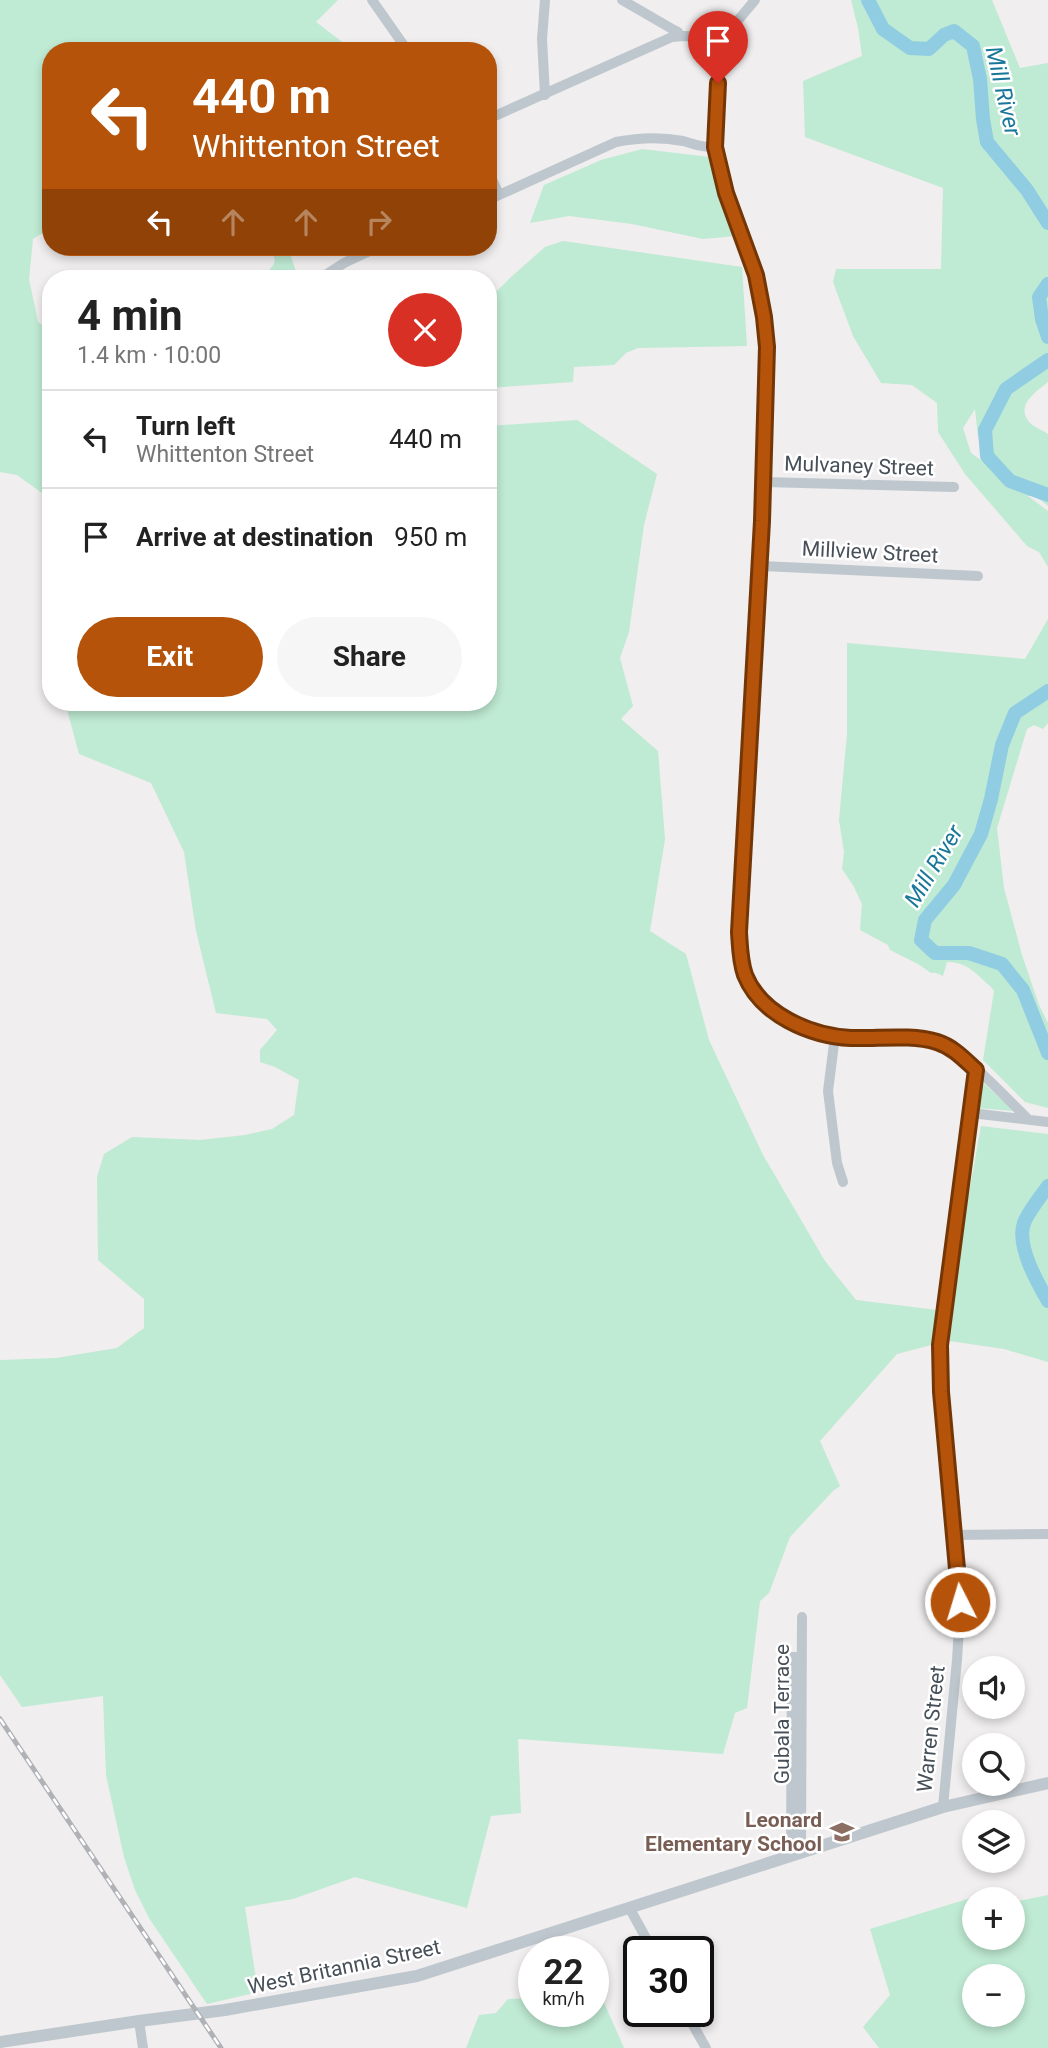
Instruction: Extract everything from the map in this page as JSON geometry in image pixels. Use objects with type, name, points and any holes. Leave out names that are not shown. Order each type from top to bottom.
[{"type":"street","points":[[372,0],[401,42]]},
{"type":"street","points":[[545,0],[542,39],[545,95]]},
{"type":"street","points":[[622,0],[678,32],[678,36]]},
{"type":"street","points":[[755,0],[734,25],[728,37],[720,68],[715,147],[726,193],[756,275],[764,317],[767,359],[760,566],[739,932],[741,957],[750,984],[769,1007],[806,1028],[835,1036],[934,1041],[952,1049],[1028,1119]]},
{"type":"street","points":[[497,115],[662,41],[678,36],[728,37]]},
{"type":"street","points":[[497,190],[499,195],[616,142],[670,140],[715,147]]},
{"type":"street","points":[[333,270],[359,256]]},
{"type":"street","name":"Mulvaney Street","points":[[764,482],[954,487]]},
{"type":"street","name":"Millview Street","points":[[760,566],[978,576]]},
{"type":"street","points":[[835,1036],[828,1091],[837,1163],[843,1182]]},
{"type":"street","name":"Warren Street","points":[[943,1807],[960,1602],[941,1392],[940,1345],[976,1070]]},
{"type":"street","points":[[971,1113],[1048,1122]]},
{"type":"street","points":[[954,1535],[1048,1534]]},
{"type":"street","name":"Gubala Terrace","points":[[796,1854],[802,1617]]},
{"type":"street","name":"Gubala Terrace","points":[[796,1854],[792,1657],[802,1657]]},
{"type":"street","name":"West Britannia Street","points":[[0,2042],[225,2010],[417,1976],[943,1807],[1048,1783]]},
{"type":"street","points":[[630,1909],[645,1936]]},
{"type":"street","points":[[139,2021],[143,2048]]},
{"type":"street","points":[[694,2027],[706,2048]]},
{"type":"green space","points":[[0,0],[338,0],[316,22],[342,42],[42,42],[42,234],[33,239],[29,279],[38,322],[42,325],[42,493],[17,475],[0,472]]},
{"type":"green space","points":[[851,0],[992,0],[1020,68],[1048,63],[1048,382],[1029,399],[1025,416],[1029,422],[1048,434],[1048,506],[1034,495],[1028,496],[1048,511],[1048,567],[1039,552],[1027,546],[965,474],[938,432],[937,403],[912,385],[881,383],[853,336],[833,282],[836,269],[941,269],[943,188],[805,137],[803,81],[862,56]],"holes":[[[975,409],[978,437],[986,448],[996,471],[971,453],[963,428]]]},
{"type":"green space","points":[[642,149],[710,157],[736,236],[703,239],[632,224],[569,216],[530,223],[544,185],[601,160]]},
{"type":"green space","points":[[563,241],[742,267],[747,346],[638,348],[626,353],[614,365],[574,367],[573,382],[497,387],[497,291],[545,247]]},
{"type":"green space","points":[[273,256],[291,256],[295,270],[270,270],[275,262]]},
{"type":"green space","points":[[577,420],[657,474],[644,525],[629,632],[620,658],[633,706],[621,719],[658,751],[665,839],[650,931],[686,954],[709,1040],[763,1155],[825,1261],[856,1300],[937,1310],[935,1344],[897,1354],[820,1441],[840,1486],[790,1537],[769,1593],[760,1601],[747,1708],[735,1713],[723,1754],[518,1739],[521,1813],[491,1816],[467,1908],[355,1877],[293,1899],[245,1907],[258,1992],[207,2004],[149,1918],[135,1890],[124,1857],[106,1775],[103,1696],[22,1707],[0,1675],[0,1360],[56,1358],[117,1348],[144,1328],[144,1299],[98,1260],[97,1177],[104,1154],[132,1137],[200,1140],[272,1129],[294,1115],[299,1080],[260,1062],[260,1050],[277,1030],[267,1019],[216,1013],[196,931],[184,852],[151,783],[79,754],[67,711],[497,711],[497,425]]},
{"type":"green space","points":[[1048,619],[1048,723],[1043,729],[1034,725],[1027,729],[997,828],[1004,888],[1022,955],[1048,1023],[1048,1108],[1025,1102],[983,1060],[994,991],[991,987],[961,964],[947,962],[943,976],[931,973],[860,930],[862,904],[842,869],[844,852],[839,820],[847,734],[847,643],[1025,659]]},
{"type":"green space","points":[[980,1080],[1014,1111],[976,1108]]},
{"type":"green space","points":[[981,1126],[1048,1134],[1048,1362],[1004,1349],[950,1341],[949,1322],[961,1238]]},
{"type":"green space","points":[[1048,1895],[1048,2048],[879,2048],[863,2027],[890,1995],[870,1929],[962,1901],[962,1950],[1025,1950],[1025,1900]]},
{"type":"green space","points":[[508,1999],[518,1999],[518,2027],[609,2027],[609,2014],[624,2048],[466,2048],[479,2015],[496,2013]]},
{"type":"waterway","name":"Mill River","points":[[868,0],[883,29],[910,48],[929,49],[944,35],[954,31],[973,46],[980,79],[987,142],[1027,190],[1048,223]]},
{"type":"waterway","name":"Mill River","points":[[1048,284],[1039,297],[1048,337]]},
{"type":"waterway","name":"Mill River","points":[[1048,360],[1006,389],[985,430],[987,456],[1010,481],[1048,495]]},
{"type":"waterway","name":"Mill River","points":[[1048,691],[1015,713],[1002,745],[981,834],[954,885],[925,920],[921,940],[935,953],[969,953],[1002,964],[1023,990],[1048,1053]]},
{"type":"waterway","name":"Mill River","points":[[1048,1186],[1028,1214],[1022,1232],[1029,1263],[1048,1301]]},
{"type":"railway","points":[[0,1719],[221,2048]]},
{"type":"place","name":"Leonard Elementary School","points":[[842,1832]]},
{"type":"route","points":[[718,83],[715,147],[726,193],[756,275],[767,347],[762,521],[739,932],[741,957],[747,979],[758,995],[769,1007],[792,1022],[838,1037],[934,1041],[952,1049],[976,1070],[940,1345],[941,1392],[960,1602]]}]
